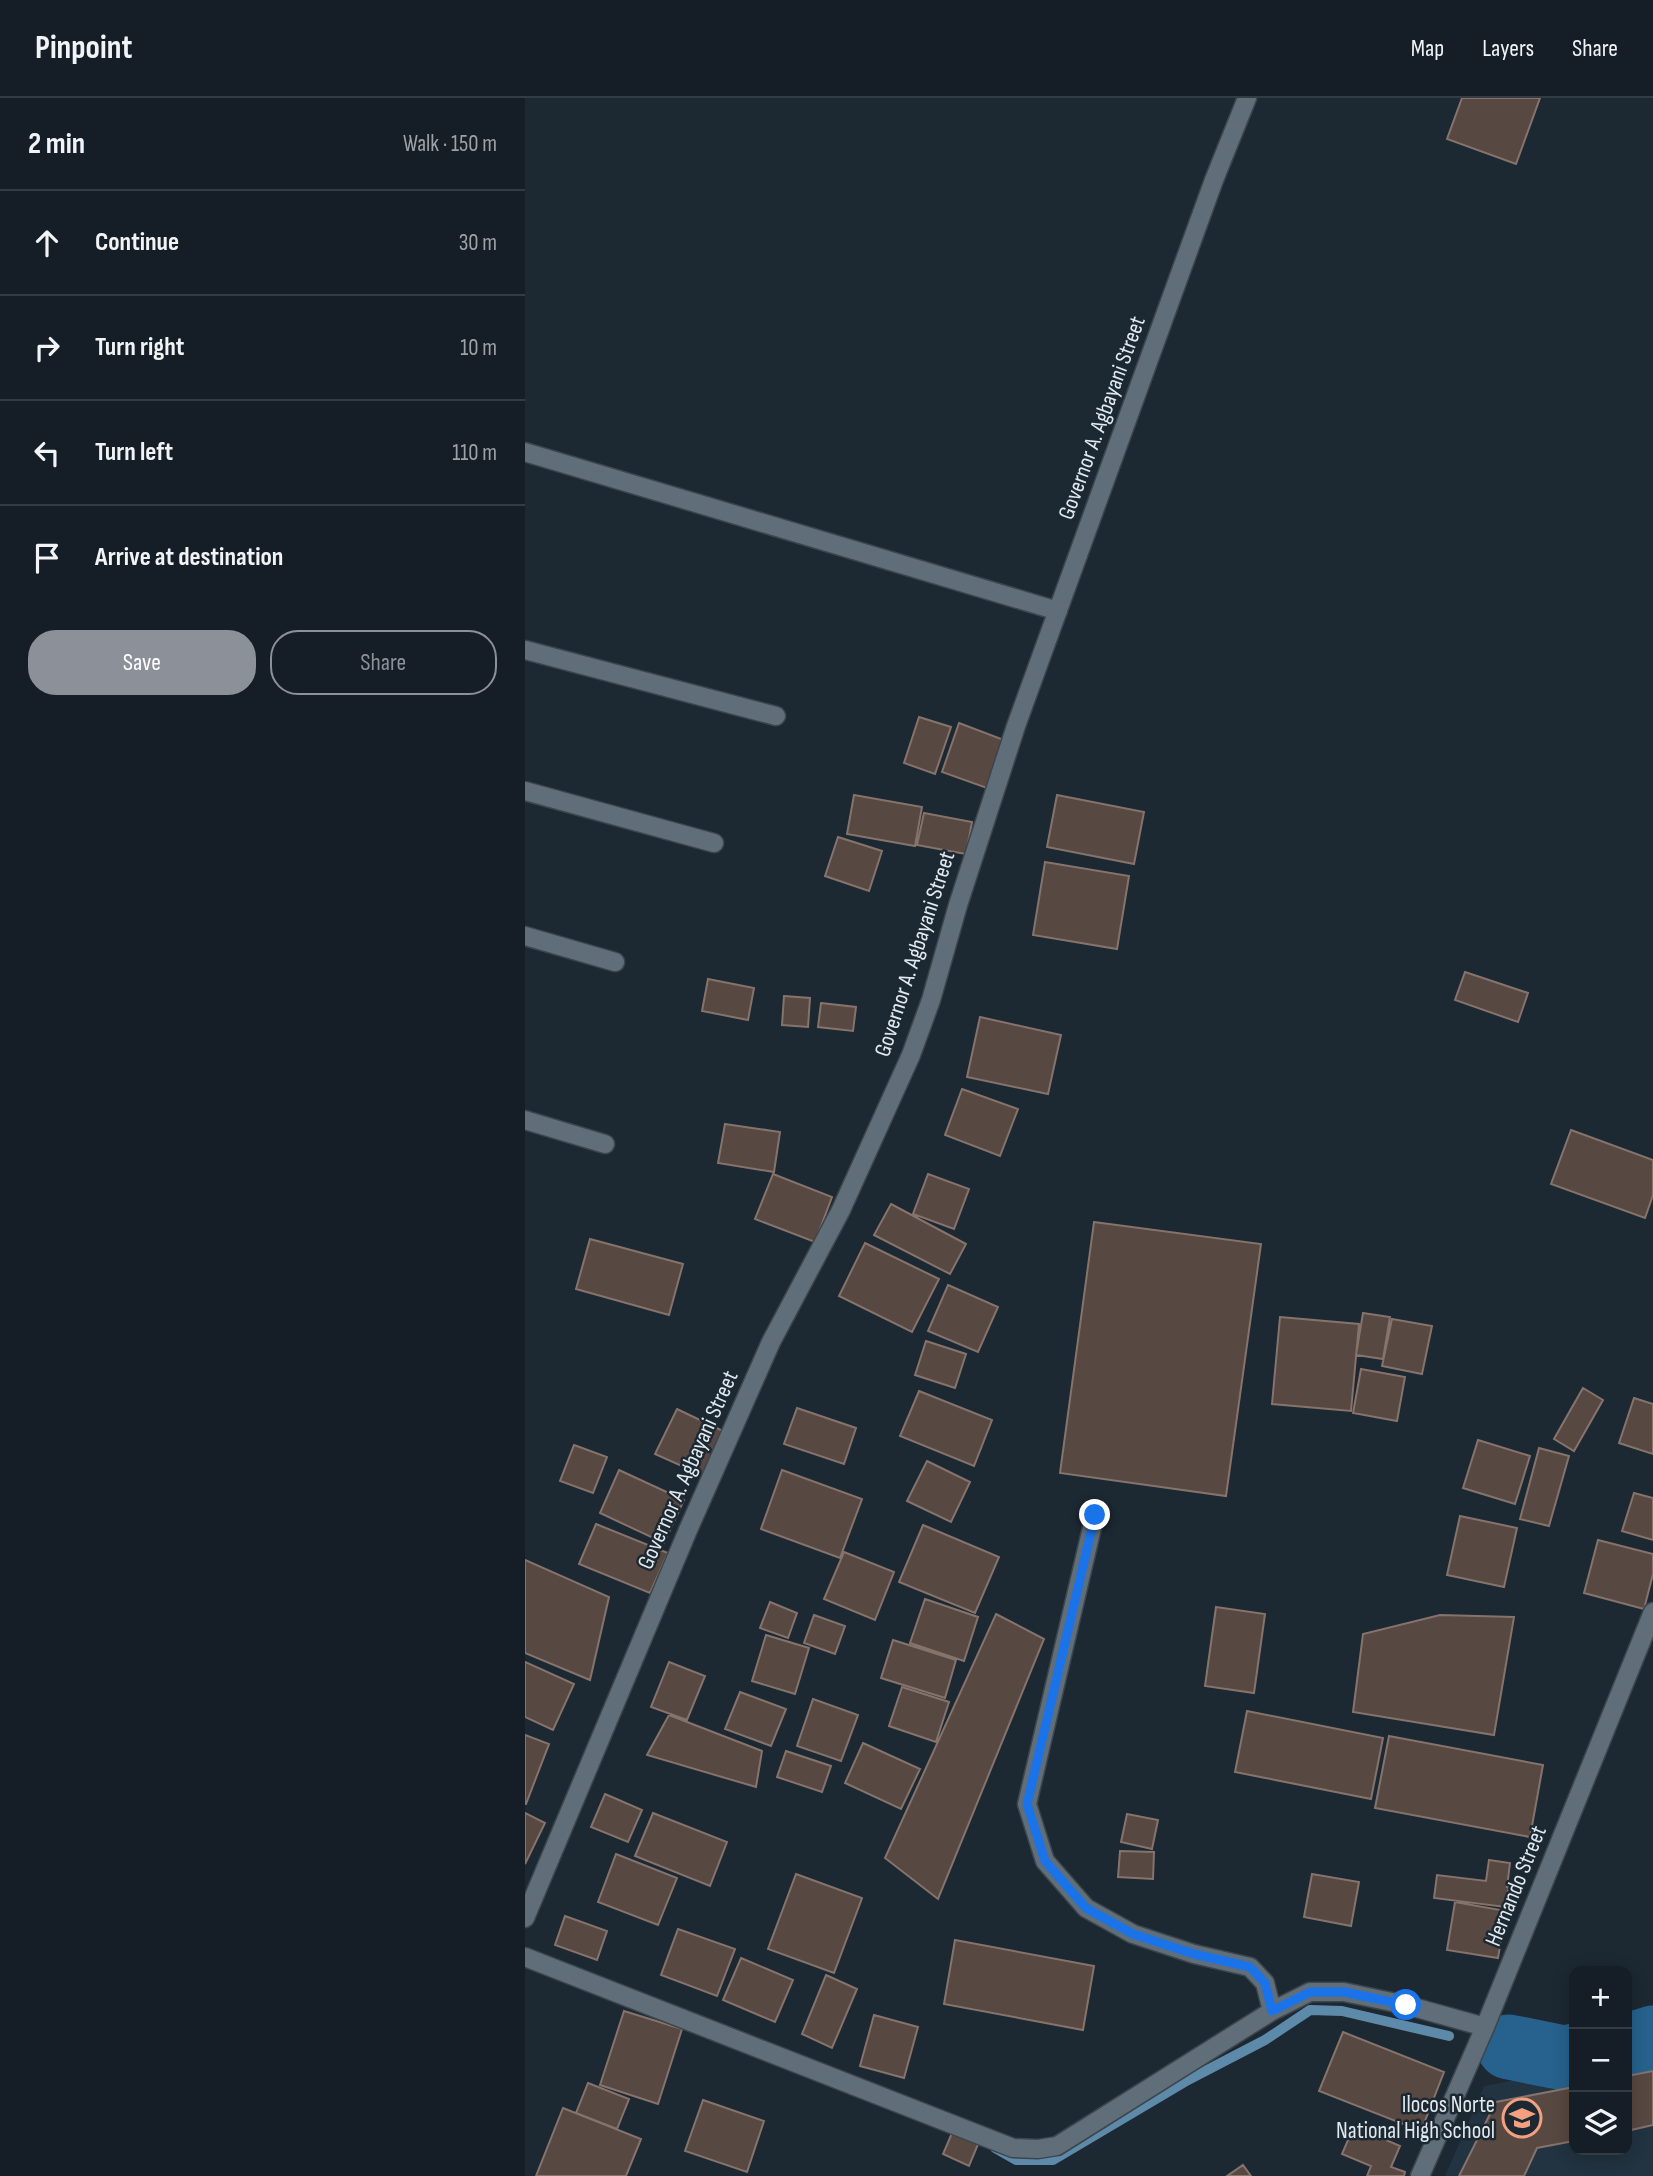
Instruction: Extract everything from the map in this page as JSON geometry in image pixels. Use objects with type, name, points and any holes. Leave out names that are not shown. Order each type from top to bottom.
[{"type":"street","name":"Governor A. Agbayani Street","points":[[525,1918],[759,1367],[841,1210],[911,1055],[931,1000],[984,821],[1214,180],[1247,98]]},
{"type":"street","points":[[525,452],[1058,611]]},
{"type":"street","points":[[525,650],[776,716]]},
{"type":"street","points":[[525,791],[714,843]]},
{"type":"street","points":[[525,936],[615,962]]},
{"type":"street","points":[[525,1120],[605,1144]]},
{"type":"street","points":[[1095,1515],[1027,1804],[1045,1861],[1086,1908],[1133,1934],[1194,1954],[1250,1967],[1265,1983],[1272,2011]]},
{"type":"street","name":"Hernando Street","points":[[1420,2176],[1485,2026],[1653,1612]]},
{"type":"street","points":[[525,1957],[1013,2148],[1038,2149],[1057,2146],[1272,2011],[1310,1992],[1344,1992],[1485,2026]]},
{"type":"shaded area","name":"Ilocos Norte National High School","points":[[1653,2054],[1653,2176],[1445,2176],[1484,2086],[1569,2070],[1569,2155],[1632,2155],[1632,2058]]},
{"type":"building","points":[[1462,98],[1540,98],[1516,164],[1447,139]]},
{"type":"building","points":[[919,717],[951,727],[935,774],[904,763]]},
{"type":"building","points":[[959,723],[1004,740],[987,788],[942,772]]},
{"type":"building","points":[[854,795],[922,807],[915,846],[847,834]]},
{"type":"building","points":[[1057,795],[1144,812],[1134,864],[1047,847]]},
{"type":"building","points":[[924,813],[972,822],[966,854],[917,845]]},
{"type":"building","points":[[838,837],[882,851],[869,891],[825,876]]},
{"type":"building","points":[[1045,862],[1129,876],[1117,949],[1033,935]]},
{"type":"building","points":[[1465,972],[1528,993],[1518,1022],[1455,1000]]},
{"type":"building","points":[[708,979],[754,988],[748,1020],[702,1011]]},
{"type":"building","points":[[784,996],[810,998],[808,1027],[782,1025]]},
{"type":"building","points":[[821,1003],[856,1007],[853,1031],[818,1027]]},
{"type":"building","points":[[980,1017],[1061,1035],[1048,1094],[967,1077]]},
{"type":"building","points":[[962,1089],[1018,1109],[1000,1156],[945,1135]]},
{"type":"building","points":[[725,1124],[780,1132],[774,1172],[718,1163]]},
{"type":"building","points":[[1571,1130],[1653,1160],[1653,1195],[1645,1218],[1551,1184]]},
{"type":"building","points":[[773,1174],[832,1197],[815,1242],[755,1219]]},
{"type":"building","points":[[928,1174],[969,1189],[954,1229],[913,1214]]},
{"type":"building","points":[[891,1204],[966,1244],[950,1274],[874,1235]]},
{"type":"building","points":[[1094,1222],[1261,1244],[1226,1496],[1060,1473]]},
{"type":"building","points":[[590,1239],[683,1264],[669,1315],[576,1289]]},
{"type":"building","points":[[865,1243],[939,1279],[912,1332],[839,1296]]},
{"type":"building","points":[[948,1285],[998,1307],[978,1352],[928,1331]]},
{"type":"building","points":[[1363,1313],[1390,1317],[1383,1359],[1356,1355]]},
{"type":"building","points":[[1280,1317],[1359,1324],[1351,1411],[1272,1404]]},
{"type":"building","points":[[1392,1319],[1432,1326],[1422,1374],[1382,1366]]},
{"type":"building","points":[[926,1341],[966,1354],[955,1388],[915,1375]]},
{"type":"building","points":[[1361,1369],[1405,1377],[1397,1421],[1353,1413]]},
{"type":"building","points":[[1583,1388],[1603,1400],[1574,1451],[1554,1439]]},
{"type":"building","points":[[919,1391],[992,1420],[974,1466],[900,1436]]},
{"type":"building","points":[[1634,1398],[1653,1404],[1653,1454],[1619,1443]]},
{"type":"building","points":[[797,1408],[856,1428],[844,1464],[784,1444]]},
{"type":"building","points":[[677,1409],[725,1432],[704,1476],[655,1454]]},
{"type":"building","points":[[1478,1440],[1530,1456],[1515,1504],[1463,1488]]},
{"type":"building","points":[[574,1445],[607,1457],[593,1493],[560,1481]]},
{"type":"building","points":[[1539,1448],[1569,1456],[1549,1526],[1520,1519]]},
{"type":"building","points":[[927,1461],[970,1482],[951,1522],[907,1501]]},
{"type":"building","points":[[619,1470],[684,1500],[664,1543],[600,1513]]},
{"type":"building","points":[[782,1470],[862,1499],[840,1558],[761,1529]]},
{"type":"building","points":[[1634,1493],[1653,1498],[1653,1540],[1622,1531]]},
{"type":"building","points":[[1460,1516],[1517,1528],[1504,1587],[1447,1575]]},
{"type":"building","points":[[596,1524],[668,1553],[650,1593],[579,1564]]},
{"type":"building","points":[[923,1525],[999,1557],[975,1613],[899,1582]]},
{"type":"building","points":[[1598,1540],[1653,1554],[1653,1574],[1644,1609],[1584,1593]]},
{"type":"building","points":[[844,1552],[894,1572],[875,1620],[824,1599]]},
{"type":"building","points":[[525,1560],[609,1597],[590,1680],[525,1653]]},
{"type":"building","points":[[925,1599],[978,1617],[964,1661],[910,1643]]},
{"type":"building","points":[[770,1602],[797,1613],[788,1638],[760,1628]]},
{"type":"building","points":[[1216,1607],[1265,1614],[1254,1693],[1205,1686]]},
{"type":"building","points":[[996,1614],[1044,1639],[938,1899],[885,1858]]},
{"type":"building","points":[[814,1615],[845,1626],[835,1654],[804,1643]]},
{"type":"building","points":[[1440,1615],[1514,1617],[1494,1735],[1353,1712],[1363,1634]]},
{"type":"building","points":[[766,1635],[809,1648],[795,1694],[752,1681]]},
{"type":"building","points":[[893,1640],[956,1660],[945,1698],[881,1678]]},
{"type":"building","points":[[525,1662],[574,1684],[553,1730],[525,1717]]},
{"type":"building","points":[[669,1662],[705,1676],[687,1720],[651,1707]]},
{"type":"building","points":[[902,1687],[949,1702],[936,1742],[889,1726]]},
{"type":"building","points":[[740,1692],[786,1709],[771,1746],[725,1729]]},
{"type":"building","points":[[813,1699],[858,1715],[841,1761],[797,1746]]},
{"type":"building","points":[[1247,1711],[1383,1738],[1371,1799],[1235,1772]]},
{"type":"building","points":[[669,1715],[762,1751],[756,1787],[647,1755]]},
{"type":"building","points":[[525,1735],[549,1744],[526,1804],[525,1804]]},
{"type":"building","points":[[1389,1736],[1543,1765],[1530,1837],[1375,1808]]},
{"type":"building","points":[[863,1743],[920,1769],[901,1809],[845,1783]]},
{"type":"building","points":[[786,1751],[831,1766],[822,1792],[777,1777]]},
{"type":"building","points":[[605,1794],[642,1810],[628,1842],[591,1827]]},
{"type":"building","points":[[525,1813],[545,1823],[525,1864]]},
{"type":"building","points":[[653,1813],[727,1842],[710,1886],[635,1856]]},
{"type":"building","points":[[1127,1814],[1158,1820],[1152,1849],[1121,1842]]},
{"type":"building","points":[[1120,1851],[1154,1852],[1153,1879],[1118,1877]]},
{"type":"building","points":[[616,1854],[677,1878],[658,1925],[598,1902]]},
{"type":"building","points":[[1489,1860],[1510,1863],[1505,1907],[1434,1898],[1437,1875],[1486,1881]]},
{"type":"building","points":[[796,1874],[862,1898],[834,1973],[768,1949]]},
{"type":"building","points":[[1312,1874],[1359,1882],[1351,1926],[1304,1917]]},
{"type":"building","points":[[1455,1902],[1506,1911],[1498,1958],[1447,1950]]},
{"type":"building","points":[[565,1916],[607,1931],[597,1960],[555,1945]]},
{"type":"building","points":[[678,1929],[735,1949],[717,1996],[661,1975]]},
{"type":"building","points":[[955,1940],[1094,1966],[1083,2030],[944,2004]]},
{"type":"building","points":[[741,1958],[793,1980],[775,2022],[723,2000]]},
{"type":"building","points":[[826,1975],[857,1989],[832,2048],[802,2034]]},
{"type":"building","points":[[624,2011],[682,2029],[658,2104],[600,2085]]},
{"type":"building","points":[[874,2015],[918,2027],[904,2078],[860,2066]]},
{"type":"building","points":[[1343,2032],[1444,2072],[1421,2131],[1319,2091]]},
{"type":"building","points":[[1653,2071],[1653,2125],[1632,2130],[1632,2092],[1632,2075]]},
{"type":"building","points":[[588,2083],[629,2099],[617,2129],[576,2113]]},
{"type":"building","points":[[1569,2088],[1569,2142],[1537,2148],[1524,2176],[1459,2176],[1496,2102]]},
{"type":"building","points":[[703,2100],[764,2121],[747,2172],[685,2151]]},
{"type":"building","points":[[563,2108],[641,2139],[626,2176],[536,2176]]},
{"type":"building","points":[[955,2126],[981,2137],[969,2166],[943,2154]]},
{"type":"building","points":[[1354,2126],[1400,2146],[1391,2167],[1405,2172],[1404,2176],[1367,2176],[1371,2166],[1342,2154]]},
{"type":"building","points":[[1243,2165],[1251,2176],[1227,2176]]},
{"type":"waterway","points":[[995,2148],[1016,2160],[1053,2160],[1188,2080],[1265,2040],[1310,2010],[1342,2011],[1449,2036]]},
{"type":"waterway","points":[[1632,2044],[1653,2038]]},
{"type":"waterway","points":[[1509,2047],[1569,2057]]},
{"type":"place","name":"Ilocos Norte National High School","points":[[1522,2118]]},
{"type":"route","points":[[1095,1515],[1027,1804],[1045,1861],[1086,1908],[1133,1934],[1194,1954],[1250,1967],[1265,1983],[1272,2011],[1310,1992],[1344,1992],[1406,2005]]}]
